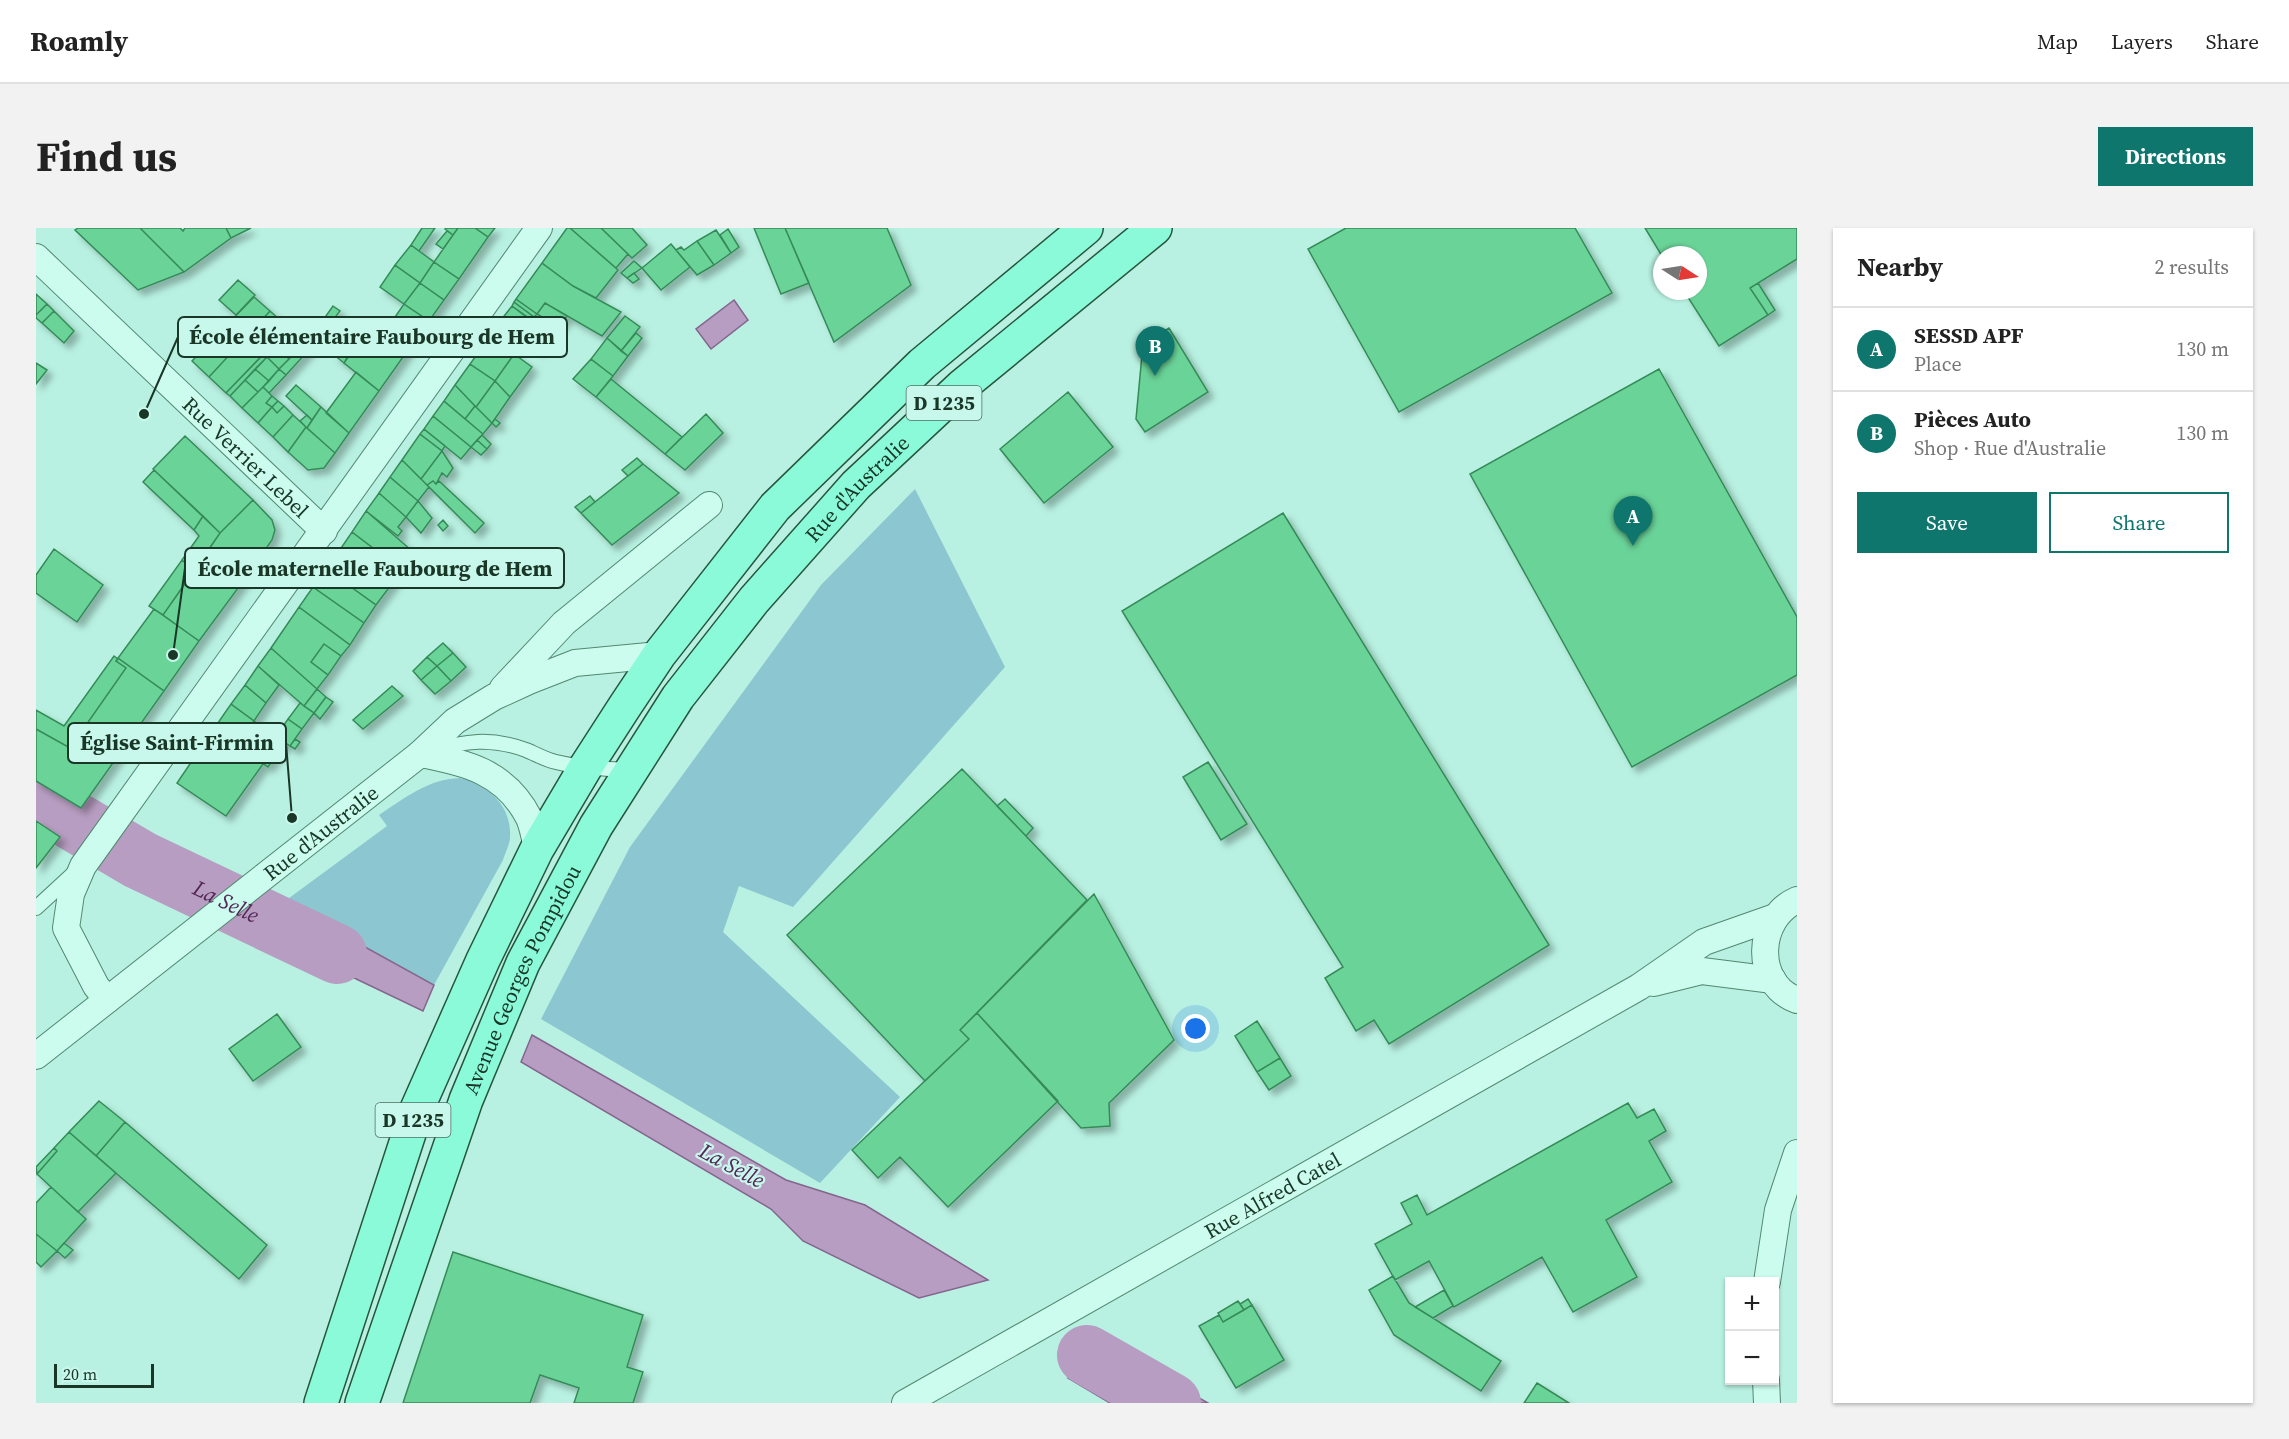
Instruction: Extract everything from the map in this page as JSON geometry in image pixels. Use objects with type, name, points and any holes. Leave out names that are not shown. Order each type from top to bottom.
[{"type":"main road","name":"Rue d'Australie","points":[[585,768],[659,656],[775,507],[922,364],[1086,228]]},
{"type":"main road","name":"Rue d'Australie","points":[[631,770],[678,697],[754,600],[856,485],[962,386],[1155,228]]},
{"type":"main road","name":"Avenue Georges Pompidou","points":[[321,1403],[417,1109],[483,960],[537,849],[585,768]]},
{"type":"main road","name":"Avenue Georges Pompidou","points":[[362,1403],[462,1110],[523,963],[580,855],[631,770]]},
{"type":"street","points":[[107,1000],[96,986],[66,928],[71,894],[83,866],[539,228]]},
{"type":"street","name":"Rue Verrier Lebel","points":[[36,257],[324,531]]},
{"type":"street","name":"Rue d'Australie","points":[[494,697],[564,623],[709,505]]},
{"type":"street","name":"Rue d'Australie","points":[[36,1056],[420,754],[455,722],[494,697],[575,663],[659,656]]},
{"type":"street","points":[[420,754],[459,761],[490,774],[519,801],[530,819],[537,849]]},
{"type":"street","points":[[1796,1003],[1773,980],[1766,964],[1765,948],[1767,932],[1775,917],[1789,903],[1797,900]]},
{"type":"street","name":"Rue Alfred Catel","points":[[905,1403],[1640,987],[1704,942],[1775,917]]},
{"type":"street","name":"Rue Alfred Catel","points":[[1640,987],[1702,971],[1773,980]]},
{"type":"street","points":[[1768,1277],[1778,1210],[1797,1153]]},
{"type":"street","points":[[1766,1385],[1767,1403]]},
{"type":"lane","points":[[420,754],[458,744],[492,741],[525,750],[554,762],[585,768],[631,770]]},
{"type":"lane","points":[[36,908],[83,866]]},
{"type":"shaded area","points":[[915,489],[1005,667],[793,907],[739,886],[723,932],[900,1097],[820,1183],[541,1019],[630,847],[821,585]]},
{"type":"shaded area","points":[[460,778],[480,785],[496,798],[507,816],[510,840],[503,860],[434,985],[336,931],[281,904],[387,826],[379,815],[427,786],[448,779]]},
{"type":"water","points":[[734,300],[748,320],[711,349],[696,329]]},
{"type":"water","points":[[36,781],[81,808],[60,837],[36,822]]},
{"type":"water","points":[[141,837],[217,877],[183,903],[116,871]]},
{"type":"water","points":[[281,904],[336,931],[434,985],[423,1011],[304,954],[242,933]]},
{"type":"water","points":[[532,1035],[786,1180],[865,1205],[988,1280],[919,1298],[803,1241],[771,1209],[521,1062]]},
{"type":"water","points":[[1117,1351],[1208,1403],[1110,1403],[1068,1378]]},
{"type":"building","points":[[78,228],[140,228],[184,272],[138,290],[75,230]]},
{"type":"building","points":[[140,228],[180,228],[183,231],[185,228],[226,228],[231,238],[184,272]]},
{"type":"building","points":[[226,228],[251,228],[231,238]]},
{"type":"building","points":[[422,228],[435,228],[419,251],[411,245]]},
{"type":"building","points":[[446,228],[458,228],[453,235]]},
{"type":"building","points":[[458,228],[475,228],[488,237],[459,279],[434,262]]},
{"type":"building","points":[[475,228],[495,228],[488,237]]},
{"type":"building","points":[[567,228],[570,228],[618,270],[596,298],[573,286],[542,263]]},
{"type":"building","points":[[570,228],[601,228],[628,254],[616,268]]},
{"type":"building","points":[[601,228],[632,228],[647,245],[632,258]]},
{"type":"building","points":[[754,228],[785,228],[809,283],[781,294]]},
{"type":"building","points":[[785,228],[887,228],[911,285],[834,342]]},
{"type":"building","points":[[1346,228],[1575,228],[1612,293],[1399,412],[1308,249]]},
{"type":"building","points":[[1645,228],[1797,228],[1797,259],[1750,288],[1768,315],[1719,346],[1690,300],[1707,300],[1707,246],[1656,246]]},
{"type":"building","points":[[728,229],[739,247],[731,253],[720,235]]},
{"type":"building","points":[[716,230],[731,253],[714,265],[697,241]]},
{"type":"building","points":[[447,231],[453,235],[443,249],[436,244]]},
{"type":"building","points":[[697,241],[714,265],[697,275],[676,250],[681,247],[684,250]]},
{"type":"building","points":[[671,244],[690,267],[661,290],[642,268]]},
{"type":"building","points":[[411,245],[434,262],[420,283],[395,265]]},
{"type":"building","points":[[634,261],[642,268],[627,278],[621,273]]},
{"type":"building","points":[[434,262],[459,279],[444,300],[420,283]]},
{"type":"building","points":[[542,263],[573,286],[621,312],[602,336],[545,303],[537,314],[516,299]]},
{"type":"building","points":[[395,265],[420,283],[404,304],[380,287]]},
{"type":"building","points":[[634,273],[639,279],[633,283],[627,278]]},
{"type":"building","points":[[238,280],[255,295],[236,315],[219,300]]},
{"type":"building","points":[[420,283],[444,300],[429,321],[404,304]]},
{"type":"building","points":[[1758,283],[1775,310],[1768,315],[1750,288]]},
{"type":"building","points":[[36,294],[47,304],[36,315]]},
{"type":"building","points":[[254,297],[270,311],[209,377],[192,361]]},
{"type":"building","points":[[516,299],[537,314],[534,317],[514,302]]},
{"type":"building","points":[[514,302],[534,317],[532,321],[512,306]]},
{"type":"building","points":[[545,303],[567,316],[559,327],[537,314]]},
{"type":"building","points":[[47,304],[54,311],[42,323],[36,315]]},
{"type":"building","points":[[404,304],[429,321],[403,357],[379,340]]},
{"type":"building","points":[[333,306],[340,311],[317,341],[311,337]]},
{"type":"building","points":[[512,306],[547,331],[543,337],[546,339],[538,350],[501,320]]},
{"type":"building","points":[[54,311],[74,331],[64,343],[42,323]]},
{"type":"building","points":[[270,311],[289,328],[226,393],[209,377]]},
{"type":"building","points":[[625,316],[640,327],[621,351],[607,338]]},
{"type":"building","points":[[291,325],[308,339],[289,359],[273,344]]},
{"type":"building","points":[[1169,328],[1208,392],[1145,432],[1136,419],[1143,344]]},
{"type":"building","points":[[636,333],[642,338],[628,356],[621,351]]},
{"type":"building","points":[[491,335],[515,353],[495,381],[470,364]]},
{"type":"building","points":[[311,337],[317,341],[286,375],[279,369]]},
{"type":"building","points":[[607,338],[628,356],[613,376],[591,359]]},
{"type":"building","points":[[379,340],[403,357],[379,391],[344,363],[356,346],[368,355]]},
{"type":"building","points":[[273,344],[289,359],[279,369],[267,357],[230,396],[226,393]]},
{"type":"building","points":[[341,346],[350,353],[344,363],[334,355]]},
{"type":"building","points":[[514,354],[532,367],[510,397],[495,381]]},
{"type":"building","points":[[267,357],[279,369],[269,381],[255,369]]},
{"type":"building","points":[[591,359],[613,376],[596,397],[573,379]]},
{"type":"building","points":[[36,363],[47,370],[36,384]]},
{"type":"building","points":[[470,364],[495,381],[476,407],[455,385]]},
{"type":"building","points":[[255,369],[269,381],[258,392],[245,380]]},
{"type":"building","points":[[279,369],[286,375],[269,393],[263,387]]},
{"type":"building","points":[[1659,369],[1797,617],[1797,675],[1632,767],[1470,474]]},
{"type":"building","points":[[356,372],[379,391],[349,433],[326,413]]},
{"type":"building","points":[[611,379],[682,437],[665,454],[596,397]]},
{"type":"building","points":[[245,380],[258,392],[242,408],[230,396]]},
{"type":"building","points":[[495,381],[510,397],[492,423],[476,407]]},
{"type":"building","points":[[296,385],[321,407],[312,420],[286,396]]},
{"type":"building","points":[[455,385],[475,406],[465,419],[444,401]]},
{"type":"building","points":[[263,387],[272,396],[266,403],[272,407],[258,423],[242,408]]},
{"type":"building","points":[[1068,392],[1113,447],[1044,503],[1000,449]]},
{"type":"building","points":[[272,396],[278,401],[272,407],[266,403]]},
{"type":"building","points":[[278,401],[284,406],[277,413],[272,407]]},
{"type":"building","points":[[444,401],[483,434],[471,447],[433,416]]},
{"type":"building","points":[[284,406],[293,415],[273,437],[258,423],[272,407],[277,413]]},
{"type":"building","points":[[475,406],[492,423],[483,434],[465,419]]},
{"type":"building","points":[[321,407],[349,433],[335,453],[307,428]]},
{"type":"building","points":[[706,414],[723,433],[685,470],[665,454]]},
{"type":"building","points":[[293,415],[306,427],[288,452],[273,437]]},
{"type":"building","points":[[307,415],[312,420],[307,428],[300,421]]},
{"type":"building","points":[[433,416],[471,447],[461,459],[424,429]]},
{"type":"building","points":[[495,419],[500,423],[496,427],[492,423]]},
{"type":"building","points":[[306,427],[335,453],[324,468],[308,470],[288,452]]},
{"type":"building","points":[[424,429],[445,446],[442,451],[420,434]]},
{"type":"building","points":[[420,434],[442,451],[421,479],[402,460]]},
{"type":"building","points":[[482,435],[491,444],[487,449],[477,440]]},
{"type":"building","points":[[185,436],[253,500],[220,533],[153,469]]},
{"type":"building","points":[[477,440],[487,449],[481,455],[471,447]]},
{"type":"building","points":[[442,451],[453,468],[447,477],[442,473],[436,484],[433,481],[427,485],[421,479]]},
{"type":"building","points":[[637,458],[643,464],[628,476],[622,470]]},
{"type":"building","points":[[402,460],[429,487],[418,501],[390,477]]},
{"type":"building","points":[[643,464],[679,493],[612,545],[581,513]]},
{"type":"building","points":[[154,470],[203,516],[194,530],[143,482]]},
{"type":"building","points":[[390,477],[418,501],[406,517],[379,493]]},
{"type":"building","points":[[433,481],[436,484],[439,481],[484,523],[475,533],[427,485]]},
{"type":"building","points":[[379,493],[406,517],[398,527],[402,531],[398,536],[366,511]]},
{"type":"building","points":[[590,496],[595,502],[581,513],[575,507]]},
{"type":"building","points":[[253,500],[272,520],[275,530],[272,540],[244,580],[206,553],[220,533]]},
{"type":"building","points":[[418,501],[432,518],[421,533],[406,517]]},
{"type":"building","points":[[366,511],[411,550],[398,567],[352,532]]},
{"type":"building","points":[[1283,513],[1549,945],[1389,1044],[1374,1020],[1356,1031],[1325,978],[1343,967],[1122,611]]},
{"type":"building","points":[[203,516],[220,533],[194,571],[182,560],[199,536],[194,530]]},
{"type":"building","points":[[443,520],[448,526],[443,531],[438,525]]},
{"type":"building","points":[[352,532],[398,567],[393,575],[396,578],[388,589],[379,579],[339,551]]},
{"type":"building","points":[[54,549],[103,585],[77,622],[36,593],[36,575]]},
{"type":"building","points":[[339,551],[379,579],[388,589],[376,605],[326,569]]},
{"type":"building","points":[[206,553],[244,580],[199,641],[163,615]]},
{"type":"building","points":[[182,560],[194,571],[163,615],[149,606]]},
{"type":"building","points":[[326,569],[376,605],[364,623],[313,587]]},
{"type":"building","points":[[313,587],[364,623],[350,645],[299,607]]},
{"type":"building","points":[[299,607],[350,645],[341,656],[324,644],[311,662],[328,675],[317,689],[271,648]]},
{"type":"building","points":[[154,609],[199,641],[164,691],[118,658]]},
{"type":"building","points":[[443,643],[453,653],[437,666],[427,657]]},
{"type":"building","points":[[324,644],[341,656],[328,675],[311,662]]},
{"type":"building","points":[[271,648],[317,689],[304,706],[258,666]]},
{"type":"building","points":[[453,653],[466,667],[451,681],[437,666]]},
{"type":"building","points":[[114,656],[118,659],[116,661],[126,668],[70,748],[36,729],[36,710],[64,726]]},
{"type":"building","points":[[427,657],[437,666],[421,680],[413,671]]},
{"type":"building","points":[[118,658],[164,691],[81,808],[36,781],[36,729],[70,748],[126,668],[116,661]]},
{"type":"building","points":[[258,666],[279,685],[266,703],[245,685]]},
{"type":"building","points":[[437,666],[451,681],[435,694],[421,680]]},
{"type":"building","points":[[245,685],[266,703],[254,721],[231,704]]},
{"type":"building","points":[[392,686],[403,696],[363,729],[353,720]]},
{"type":"building","points":[[317,689],[326,697],[314,713],[304,706]]},
{"type":"building","points":[[326,697],[333,702],[320,719],[314,713]]},
{"type":"building","points":[[300,703],[314,713],[302,729],[288,719]]},
{"type":"building","points":[[231,704],[254,721],[236,746],[213,730]]},
{"type":"building","points":[[288,719],[302,729],[290,746],[276,736]]},
{"type":"building","points":[[254,721],[285,743],[268,767],[236,746]]},
{"type":"building","points":[[213,730],[263,764],[226,816],[177,783]]},
{"type":"building","points":[[295,739],[300,742],[295,749],[290,746]]},
{"type":"building","points":[[1208,762],[1247,824],[1221,840],[1183,777]]},
{"type":"building","points":[[962,769],[1087,900],[960,1030],[969,1039],[925,1081],[787,935]]},
{"type":"building","points":[[1005,799],[1033,828],[1026,836],[997,806]]},
{"type":"building","points":[[36,821],[60,837],[36,868]]},
{"type":"building","points":[[1094,894],[1174,1040],[1109,1103],[1110,1126],[1081,1128],[977,1013]]},
{"type":"building","points":[[977,1013],[1058,1101],[948,1207],[900,1157],[878,1178],[852,1150],[969,1039],[960,1030]]},
{"type":"building","points":[[277,1014],[301,1047],[253,1081],[229,1049]]},
{"type":"building","points":[[1257,1021],[1280,1058],[1257,1072],[1235,1036]]},
{"type":"building","points":[[1280,1058],[1291,1076],[1269,1090],[1257,1072]]},
{"type":"building","points":[[99,1101],[125,1122],[96,1156],[69,1132]]},
{"type":"building","points":[[1628,1103],[1637,1118],[1654,1109],[1666,1131],[1649,1141],[1672,1182],[1606,1220],[1637,1277],[1573,1312],[1542,1257],[1454,1307],[1429,1261],[1395,1280],[1375,1244],[1412,1224],[1401,1203],[1417,1195],[1427,1215]]},
{"type":"building","points":[[125,1122],[267,1245],[239,1279],[96,1156]]},
{"type":"building","points":[[69,1132],[116,1173],[78,1212],[37,1174],[57,1151],[54,1148]]},
{"type":"building","points":[[54,1148],[57,1151],[37,1174],[36,1167]]},
{"type":"building","points":[[51,1187],[86,1219],[57,1251],[36,1234],[36,1203]]},
{"type":"building","points":[[36,1234],[57,1251],[41,1267],[36,1262]]},
{"type":"building","points":[[64,1243],[73,1250],[65,1258],[57,1251]]},
{"type":"building","points":[[453,1252],[643,1315],[627,1367],[643,1372],[633,1403],[574,1403],[579,1388],[540,1375],[530,1403],[403,1403]]},
{"type":"building","points":[[1393,1276],[1409,1303],[1501,1361],[1481,1391],[1394,1335],[1369,1290]]},
{"type":"building","points":[[1444,1290],[1453,1306],[1433,1318],[1415,1307]]},
{"type":"building","points":[[1248,1299],[1252,1305],[1244,1310],[1240,1304]]},
{"type":"building","points":[[1238,1301],[1244,1310],[1223,1322],[1218,1313]]},
{"type":"building","points":[[1252,1305],[1284,1360],[1236,1388],[1199,1326],[1219,1315],[1223,1322]]},
{"type":"building","points":[[1537,1383],[1569,1403],[1524,1403]]},
{"type":"waterway","name":"La Selle","points":[[36,799],[140,860],[337,954]]},
{"type":"waterway","name":"La Selle","points":[[1087,1355],[1171,1403]]},
{"type":"place","name":"Pièces Auto","points":[[1155,376]]},
{"type":"place","name":"École élémentaire Faubourg de Hem","points":[[144,414]]},
{"type":"place","name":"SESSD APF","points":[[1633,546]]},
{"type":"place","name":"École maternelle Faubourg de Hem","points":[[173,655]]},
{"type":"place","name":"Église Saint-Firmin","points":[[292,818]]}]
